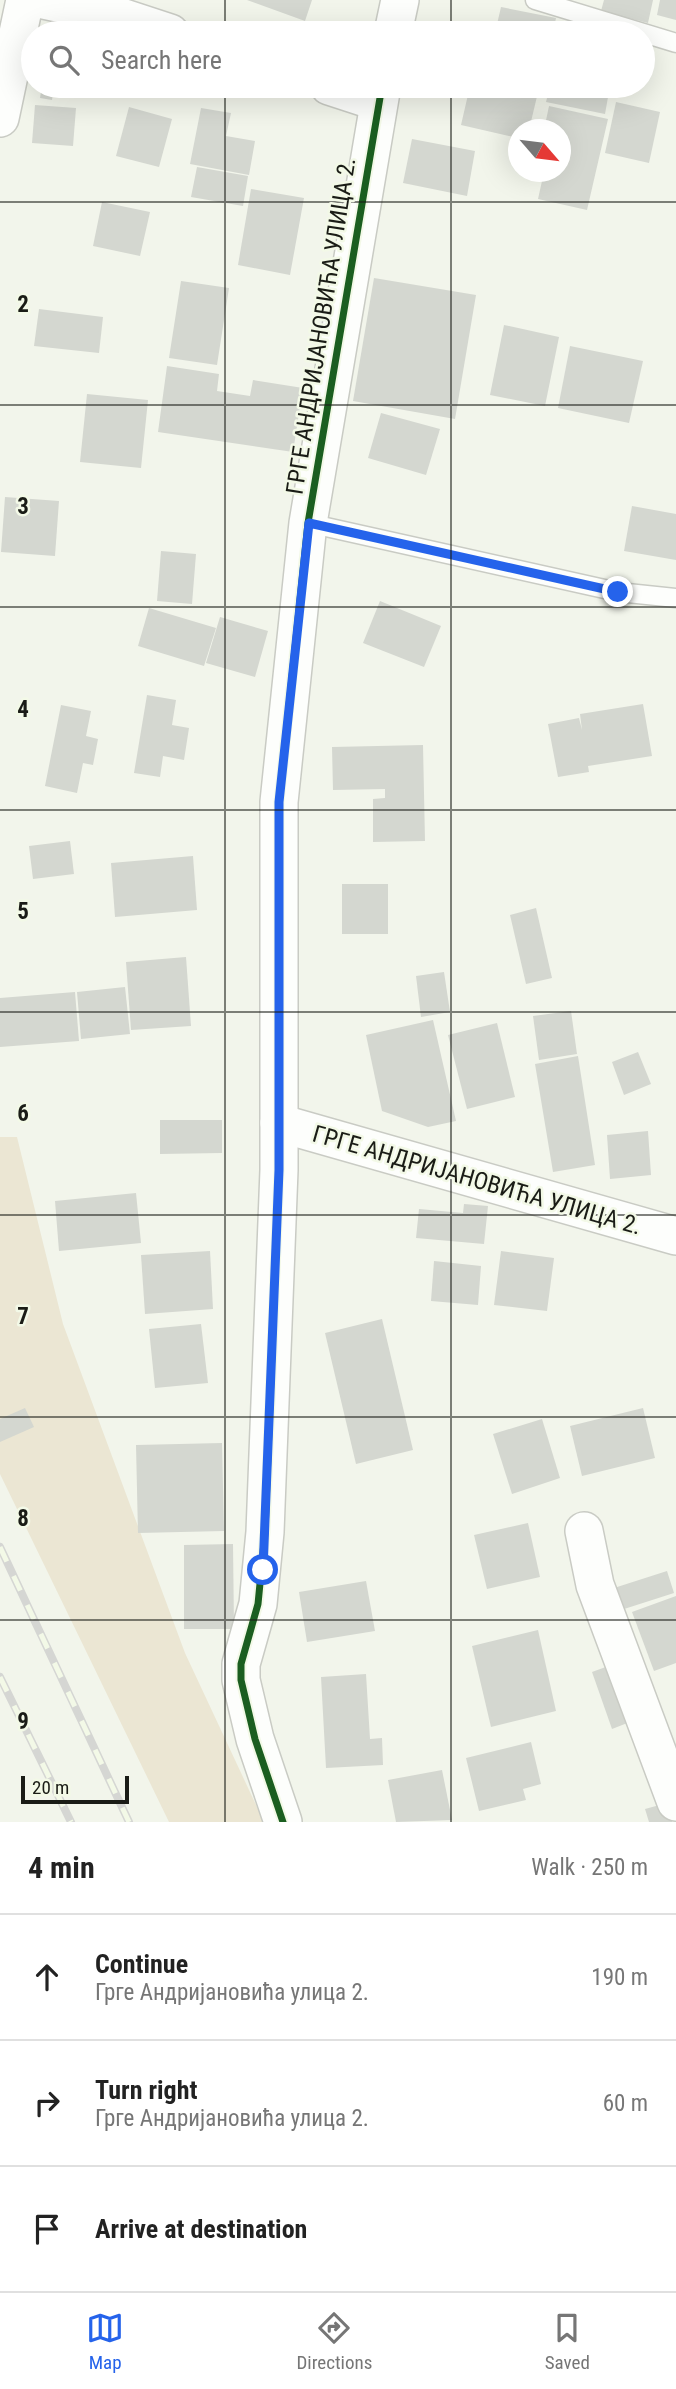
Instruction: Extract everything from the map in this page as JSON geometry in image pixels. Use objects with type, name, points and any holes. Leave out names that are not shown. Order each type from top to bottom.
[{"type":"street","points":[[0,118],[25,0]]},
{"type":"street","points":[[43,0],[133,21]]},
{"type":"street","points":[[396,21],[400,0]]},
{"type":"street","name":"ГРГЕ АНДРИЈАНОВИЋА УЛИЦА 2.","points":[[283,1822],[255,1739],[241,1672],[246,1642],[258,1604],[263,1570],[279,1123],[279,802],[309,523],[379,98]]},
{"type":"street","name":"ГРГЕ АНДРИЈАНОВИЋА УЛИЦА 2.","points":[[279,1123],[676,1236]]},
{"type":"street","points":[[584,1531],[595,1585],[625,1671],[663,1726],[676,1802]]},
{"type":"lane","points":[[534,0],[603,21]]},
{"type":"lane","points":[[655,37],[676,43]]},
{"type":"lane","name":"ГРГЕ АНДРИЈАНОВИЋА УЛИЦА 2.","points":[[309,523],[618,592],[676,598]]},
{"type":"shaded area","points":[[0,1137],[17,1137],[63,1324],[185,1653],[264,1822],[169,1822],[0,1474]]},
{"type":"building","points":[[247,0],[312,0],[305,21]]},
{"type":"building","points":[[604,0],[653,0],[648,21],[601,11]]},
{"type":"building","points":[[660,0],[676,0],[676,20],[657,15]]},
{"type":"building","points":[[501,7],[556,18],[555,21],[498,21]]},
{"type":"building","points":[[467,98],[537,98],[532,119],[508,119],[508,136],[461,125]]},
{"type":"building","points":[[547,98],[608,98],[605,114],[546,102]]},
{"type":"building","points":[[616,102],[660,112],[649,163],[605,153]]},
{"type":"building","points":[[35,105],[76,108],[73,146],[32,143]]},
{"type":"building","points":[[549,106],[608,119],[587,210],[538,199],[542,182],[571,182],[571,119],[546,119]]},
{"type":"building","points":[[129,107],[172,119],[159,167],[116,156]]},
{"type":"building","points":[[201,108],[231,113],[226,136],[255,141],[249,175],[190,164]]},
{"type":"building","points":[[412,139],[475,151],[467,196],[403,183]]},
{"type":"building","points":[[197,167],[248,176],[243,206],[191,197]]},
{"type":"building","points":[[251,189],[304,198],[290,275],[238,265]]},
{"type":"building","points":[[102,202],[150,212],[140,256],[93,246]]},
{"type":"building","points":[[374,278],[476,295],[455,419],[353,401]]},
{"type":"building","points":[[181,281],[229,288],[217,365],[169,358]]},
{"type":"building","points":[[39,309],[103,317],[99,353],[34,346]]},
{"type":"building","points":[[504,325],[559,337],[545,406],[490,395]]},
{"type":"building","points":[[570,346],[643,361],[629,423],[558,408]]},
{"type":"building","points":[[167,366],[219,374],[217,391],[250,396],[253,380],[303,388],[293,452],[158,432]]},
{"type":"building","points":[[87,394],[148,400],[141,468],[80,462]]},
{"type":"building","points":[[381,413],[440,429],[426,475],[368,458]]},
{"type":"building","points":[[5,497],[59,501],[55,556],[1,552]]},
{"type":"building","points":[[632,506],[676,514],[676,560],[624,551]]},
{"type":"building","points":[[161,551],[196,554],[192,604],[157,601]]},
{"type":"building","points":[[380,601],[441,626],[424,667],[363,643]]},
{"type":"building","points":[[149,608],[216,628],[204,666],[138,646]]},
{"type":"building","points":[[220,617],[268,631],[255,677],[206,663]]},
{"type":"building","points":[[147,695],[176,700],[172,725],[189,728],[184,760],[163,756],[160,777],[134,773]]},
{"type":"building","points":[[643,704],[652,756],[588,766],[589,772],[558,777],[548,724],[579,718],[582,730],[580,714]]},
{"type":"building","points":[[61,705],[91,711],[86,736],[98,739],[93,765],[83,763],[77,793],[45,786]]},
{"type":"building","points":[[423,745],[425,841],[373,842],[373,799],[385,798],[385,789],[333,790],[332,747]]},
{"type":"building","points":[[70,841],[74,874],[33,879],[29,846]]},
{"type":"building","points":[[193,856],[197,910],[115,917],[111,863]]},
{"type":"building","points":[[342,884],[388,884],[388,934],[342,934]]},
{"type":"building","points":[[536,908],[552,978],[526,984],[510,915]]},
{"type":"building","points":[[186,957],[191,1026],[131,1030],[126,962]]},
{"type":"building","points":[[444,972],[450,1012],[421,1017],[416,976]]},
{"type":"building","points":[[125,987],[130,1034],[81,1039],[77,992]]},
{"type":"building","points":[[75,992],[79,1041],[0,1047],[0,998]]},
{"type":"building","points":[[571,1011],[577,1054],[539,1060],[533,1016]]},
{"type":"building","points":[[433,1020],[456,1121],[428,1127],[382,1111],[366,1035]]},
{"type":"building","points":[[497,1023],[515,1097],[467,1109],[448,1035]]},
{"type":"building","points":[[638,1052],[651,1084],[624,1095],[612,1062]]},
{"type":"building","points":[[578,1056],[595,1165],[553,1172],[535,1064]]},
{"type":"building","points":[[160,1120],[222,1120],[222,1153],[160,1154]]},
{"type":"building","points":[[648,1131],[651,1175],[610,1179],[607,1135]]},
{"type":"building","points":[[136,1193],[141,1243],[59,1251],[55,1201]]},
{"type":"building","points":[[464,1204],[488,1206],[484,1244],[416,1238],[419,1209],[463,1213]]},
{"type":"building","points":[[210,1251],[213,1309],[145,1314],[141,1255]]},
{"type":"building","points":[[501,1251],[554,1258],[547,1311],[494,1305]]},
{"type":"building","points":[[434,1261],[481,1266],[478,1305],[431,1301]]},
{"type":"building","points":[[382,1319],[413,1450],[356,1464],[325,1333]]},
{"type":"building","points":[[201,1324],[208,1383],[155,1388],[149,1329]]},
{"type":"building","points":[[25,1408],[34,1427],[0,1442],[0,1419]]},
{"type":"building","points":[[643,1408],[655,1458],[582,1476],[570,1426]]},
{"type":"building","points":[[542,1419],[560,1478],[512,1494],[493,1434]]},
{"type":"building","points":[[222,1443],[224,1531],[138,1533],[136,1445]]},
{"type":"building","points":[[528,1523],[540,1577],[487,1589],[474,1535]]},
{"type":"building","points":[[233,1544],[234,1629],[184,1629],[184,1545]]},
{"type":"building","points":[[667,1571],[674,1593],[621,1610],[614,1588]]},
{"type":"building","points":[[366,1581],[375,1631],[307,1642],[299,1592]]},
{"type":"building","points":[[676,1596],[676,1663],[654,1671],[632,1612]]},
{"type":"building","points":[[538,1630],[556,1711],[491,1727],[472,1646]]},
{"type":"building","points":[[614,1664],[635,1720],[612,1729],[592,1672]]},
{"type":"building","points":[[366,1674],[370,1739],[382,1738],[383,1765],[326,1768],[321,1677]]},
{"type":"building","points":[[531,1742],[541,1784],[523,1789],[526,1800],[479,1811],[466,1758]]},
{"type":"building","points":[[442,1770],[452,1820],[396,1822],[388,1780]]},
{"type":"building","points":[[667,1803],[672,1822],[649,1822],[645,1809]]},
{"type":"railway","points":[[0,1547],[129,1822]]},
{"type":"railway","points":[[0,1677],[71,1822]]},
{"type":"cycle path","points":[[283,1822],[255,1739],[241,1680],[241,1664],[258,1604],[265,1532],[279,1170],[279,802],[308,523],[380,98]]},
{"type":"route","points":[[263,1570],[279,1170],[279,802],[309,523],[618,592]]}]
